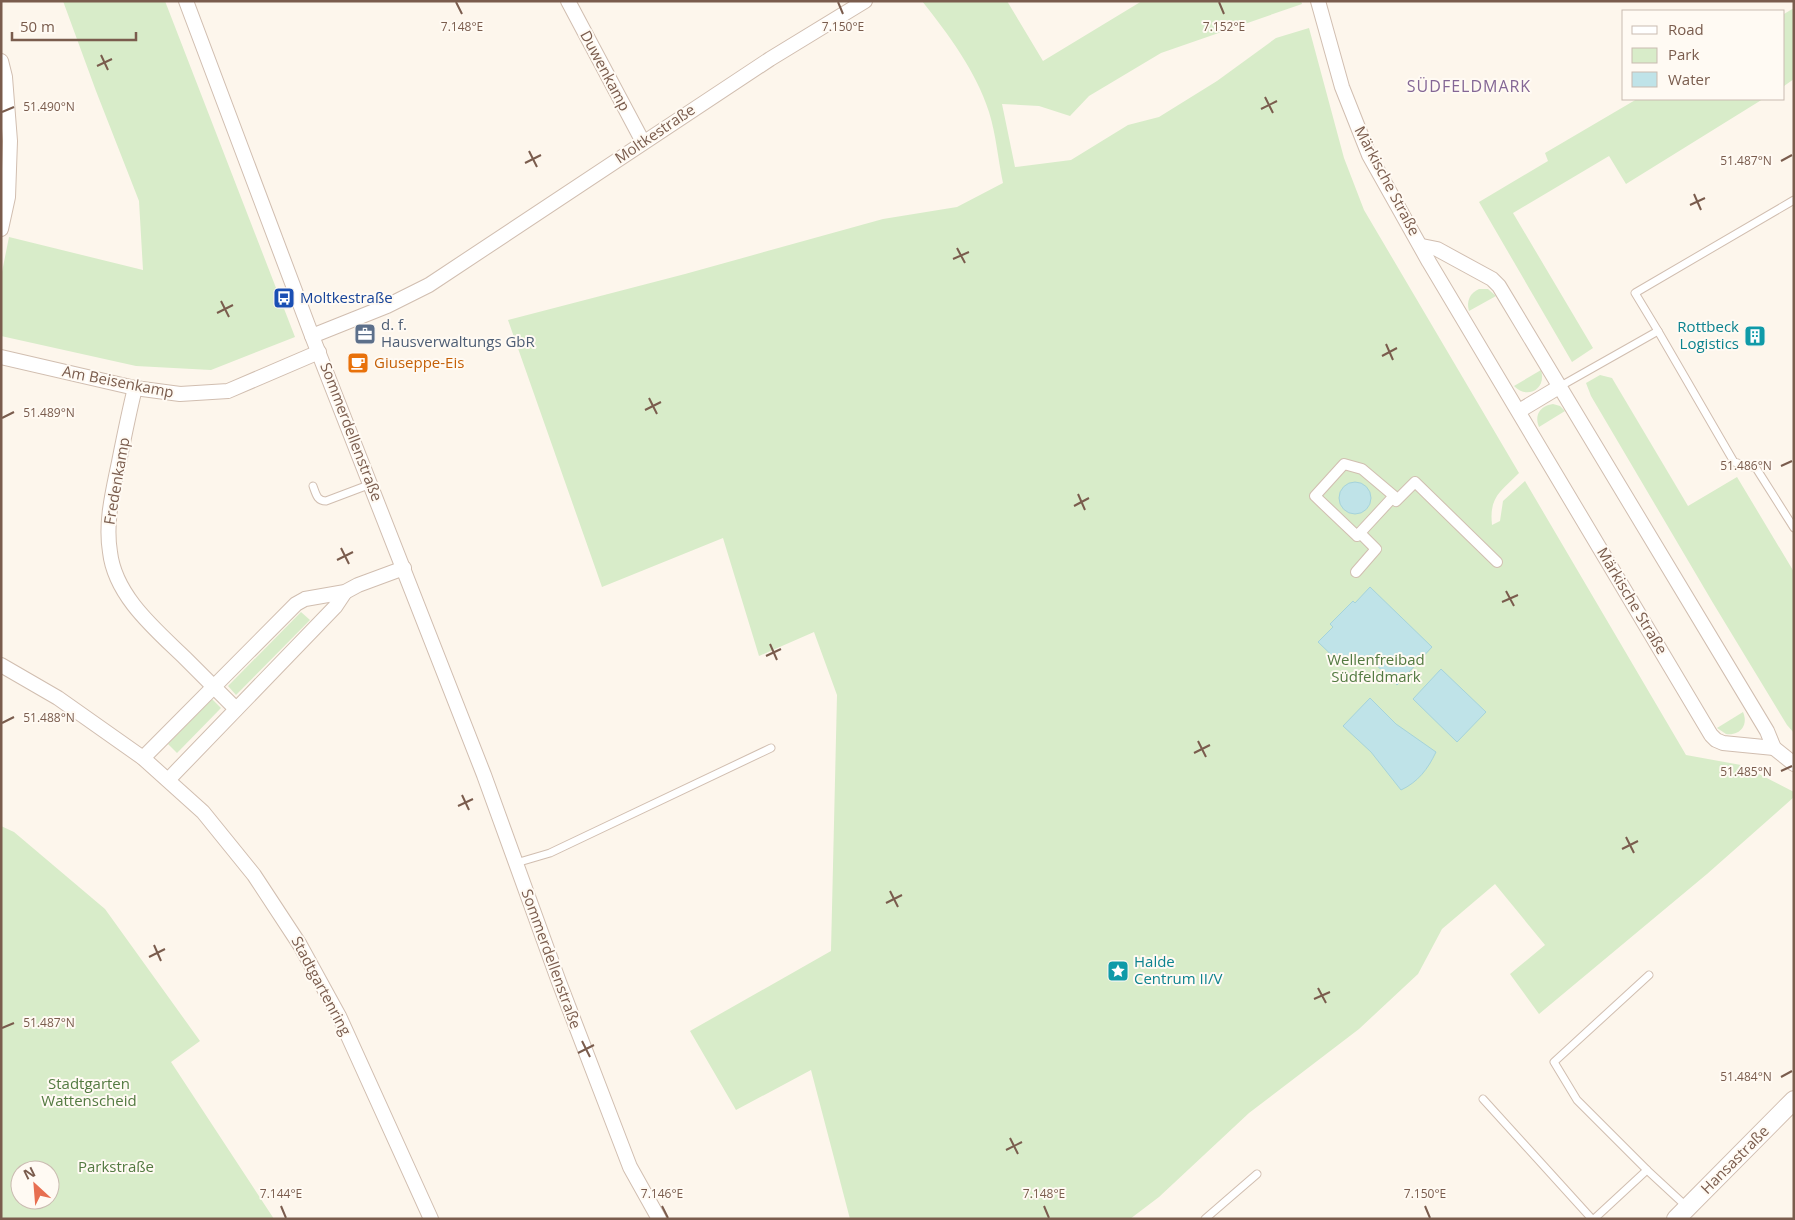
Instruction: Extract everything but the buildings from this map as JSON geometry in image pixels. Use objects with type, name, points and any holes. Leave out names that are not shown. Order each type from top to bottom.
[{"type":"street","name":"Sommerdellenstraße","points":[[186,1],[312,336],[484,775],[559,982],[630,1167],[659,1219]]},
{"type":"street","name":"Duwenkamp","points":[[568,1],[643,142]]},
{"type":"street","name":"Moltkestraße","points":[[312,336],[387,306],[429,285],[770,59],[865,1]]},
{"type":"street","name":"Märkische Straße","points":[[1318,1],[1342,87],[1370,156],[1422,246],[1429,262],[1711,734],[1716,740],[1723,743],[1774,748]]},
{"type":"street","points":[[1,61],[5,77],[10,141],[8,197],[1,229]]},
{"type":"street","name":"Märkische Straße","points":[[1422,246],[1437,249],[1492,280],[1499,286],[1767,731],[1774,748],[1794,764]]},
{"type":"street","name":"Am Beisenkamp","points":[[1,357],[135,388],[180,394],[228,391],[319,352]]},
{"type":"street","points":[[1519,411],[1559,387]]},
{"type":"street","name":"Fredenkamp","points":[[135,388],[111,501],[108,534],[110,553],[120,583],[135,606],[154,628],[236,709]]},
{"type":"street","points":[[1344,464],[1362,469],[1394,496],[1392,498],[1357,536],[1315,496],[1344,464]]},
{"type":"street","points":[[1392,498],[1396,501],[1415,482],[1497,562]]},
{"type":"street","points":[[1356,572],[1376,549],[1360,533]]},
{"type":"street","points":[[143,758],[296,604],[305,599],[345,592],[358,585],[404,568]]},
{"type":"street","points":[[168,780],[335,607],[345,592]]},
{"type":"street","name":"Stadtgartenring","points":[[1,665],[58,698],[143,758],[203,812],[254,875],[300,945],[339,1016],[431,1219]]},
{"type":"street","name":"Hansastraße","points":[[1681,1213],[1794,1100]]},
{"type":"lane","points":[[1794,200],[1635,293],[1734,462],[1756,468],[1794,528]]},
{"type":"lane","points":[[1559,387],[1658,331]]},
{"type":"lane","points":[[313,486],[318,499],[326,501],[371,484]]},
{"type":"lane","points":[[516,863],[550,853],[770,748]]},
{"type":"lane","points":[[1649,975],[1554,1062],[1577,1100],[1647,1170],[1681,1213]]},
{"type":"lane","points":[[1484,1099],[1593,1219],[1647,1170]]},
{"type":"lane","points":[[1205,1219],[1257,1174]]},
{"type":"green space","points":[[63,1],[165,1],[295,337],[211,370],[136,366],[1,336],[1,277],[9,237],[143,270],[139,201]]},
{"type":"green space","name":"Wellenfreibad Südfeldmark","points":[[922,1],[1007,1],[1043,61],[1142,1],[1301,1],[1302,4],[1161,53],[1089,96],[1070,116],[1039,106],[1002,104],[1015,167],[1071,160],[1128,125],[1159,117],[1217,81],[1276,38],[1309,28],[1344,158],[1364,210],[1519,473],[1501,490],[1494,501],[1492,525],[1500,521],[1503,501],[1525,481],[1686,755],[1741,765],[1794,792],[1794,797],[1707,874],[1539,1014],[1510,974],[1545,945],[1495,884],[1442,929],[1418,974],[1359,1029],[1249,1113],[1159,1197],[1130,1219],[850,1219],[811,1070],[736,1110],[690,1031],[831,951],[837,695],[814,632],[759,656],[723,538],[602,587],[508,320],[685,274],[883,219],[957,207],[1003,183],[989,112],[977,82],[942,26]]},
{"type":"green space","points":[[1794,8],[1794,79],[1785,85],[1785,13]]},
{"type":"green space","points":[[1635,100],[1761,100],[1626,184],[1609,156],[1513,213],[1593,348],[1572,362],[1479,202],[1548,161],[1545,153]]},
{"type":"green space","points":[[1479,289],[1488,289],[1496,296],[1469,311],[1468,304],[1470,298]]},
{"type":"green space","points":[[1541,370],[1541,382],[1535,390],[1525,392],[1514,386]]},
{"type":"green space","points":[[1600,375],[1612,378],[1688,506],[1737,477],[1794,572],[1794,733],[1787,725],[1713,603],[1591,396],[1586,383]]},
{"type":"green space","points":[[1548,405],[1560,406],[1565,411],[1539,427],[1537,419],[1539,412]]},
{"type":"green space","points":[[301,612],[310,620],[236,695],[228,686]]},
{"type":"green space","points":[[212,699],[221,708],[177,753],[168,744]]},
{"type":"green space","points":[[1743,712],[1745,722],[1739,732],[1726,734],[1717,728]]},
{"type":"green space","name":"Stadtgarten Wattenscheid","points":[[1,826],[14,832],[105,909],[200,1041],[171,1062],[274,1219],[1,1219]]},
{"type":"water","points":[[1355,482],[1361,483],[1366,487],[1370,492],[1370,504],[1366,509],[1361,513],[1355,514],[1349,513],[1344,509],[1340,504],[1339,498],[1340,492],[1344,487],[1349,483]]},
{"type":"water","points":[[1370,587],[1432,647],[1397,685],[1368,657],[1343,666],[1318,642],[1333,627],[1330,624],[1353,601],[1355,603]]},
{"type":"water","points":[[1441,669],[1486,712],[1457,742],[1413,699]]},
{"type":"water","points":[[1370,698],[1396,724],[1436,752],[1422,774],[1413,783],[1401,790],[1371,752],[1343,726]]},
{"type":"place","name":"Moltkestraße","points":[[284,298]]},
{"type":"place","name":"d. f. Hausverwaltungs GbR","points":[[365,334]]},
{"type":"place","name":"Rottbeck Logistics","points":[[1755,336]]},
{"type":"place","name":"Giuseppe-Eis","points":[[358,363]]},
{"type":"place","name":"Halde Centrum II/V","points":[[1118,971]]},
{"type":"district","name":"SÜDFELDMARK","points":[[1469,86]]},
{"type":"park label","name":"Parkstraße","points":[[116,1167]]}]
